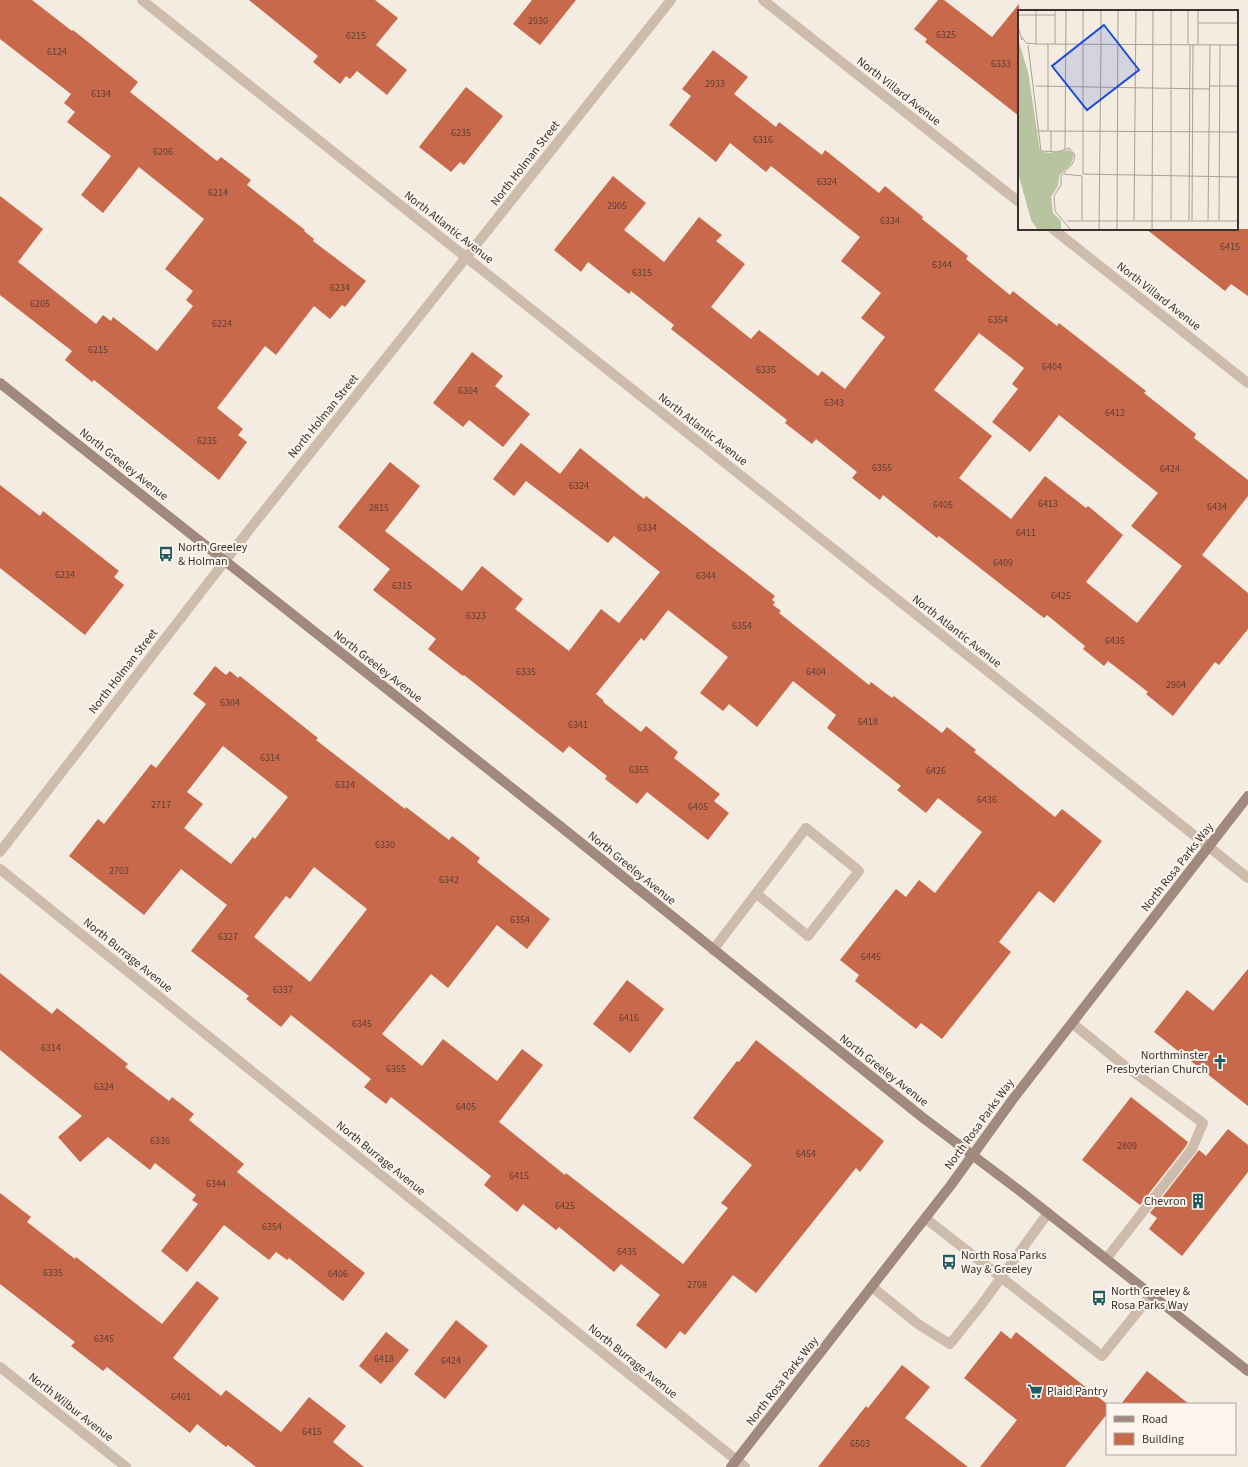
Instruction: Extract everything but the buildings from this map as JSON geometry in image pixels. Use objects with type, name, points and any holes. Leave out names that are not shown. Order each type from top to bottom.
[{"type":"main road","name":"North Greeley Avenue","points":[[0,383],[555,822],[922,1117],[1106,1258],[1248,1371]]},
{"type":"main road","name":"North Rosa Parks Way","points":[[734,1464],[925,1218],[1013,1099],[1248,796]]},
{"type":"street","name":"North Atlantic Avenue","points":[[142,0],[1248,878]]},
{"type":"street","name":"North Holman Street","points":[[0,852],[225,561],[671,0]]},
{"type":"street","name":"North Villard Avenue","points":[[763,0],[1018,201]]},
{"type":"street","name":"North Villard Avenue","points":[[1054,230],[1248,383]]},
{"type":"street","points":[[713,950],[806,828],[859,871],[808,936],[757,894]]},
{"type":"street","name":"North Burrage Avenue","points":[[0,869],[734,1464],[745,1467]]},
{"type":"street","points":[[1072,1023],[1120,1062],[1203,1123],[1192,1149],[1106,1258]]},
{"type":"street","points":[[872,1287],[918,1324],[950,1344],[982,1304],[1048,1213]]},
{"type":"street","points":[[925,1218],[1102,1356],[1151,1294]]},
{"type":"street","name":"North Wilbur Avenue","points":[[0,1367],[126,1467]]},
{"type":"place","name":"North Greeley & Holman","points":[[166,554]]},
{"type":"place","name":"Northminster Presbyterian Church","points":[[1220,1062]]},
{"type":"place","name":"Chevron","points":[[1198,1201]]},
{"type":"place","name":"North Rosa Parks Way & Greeley","points":[[949,1262]]},
{"type":"place","name":"North Greeley & Rosa Parks Way","points":[[1099,1298]]},
{"type":"place","name":"Plaid Pantry","points":[[1035,1391]]}]
